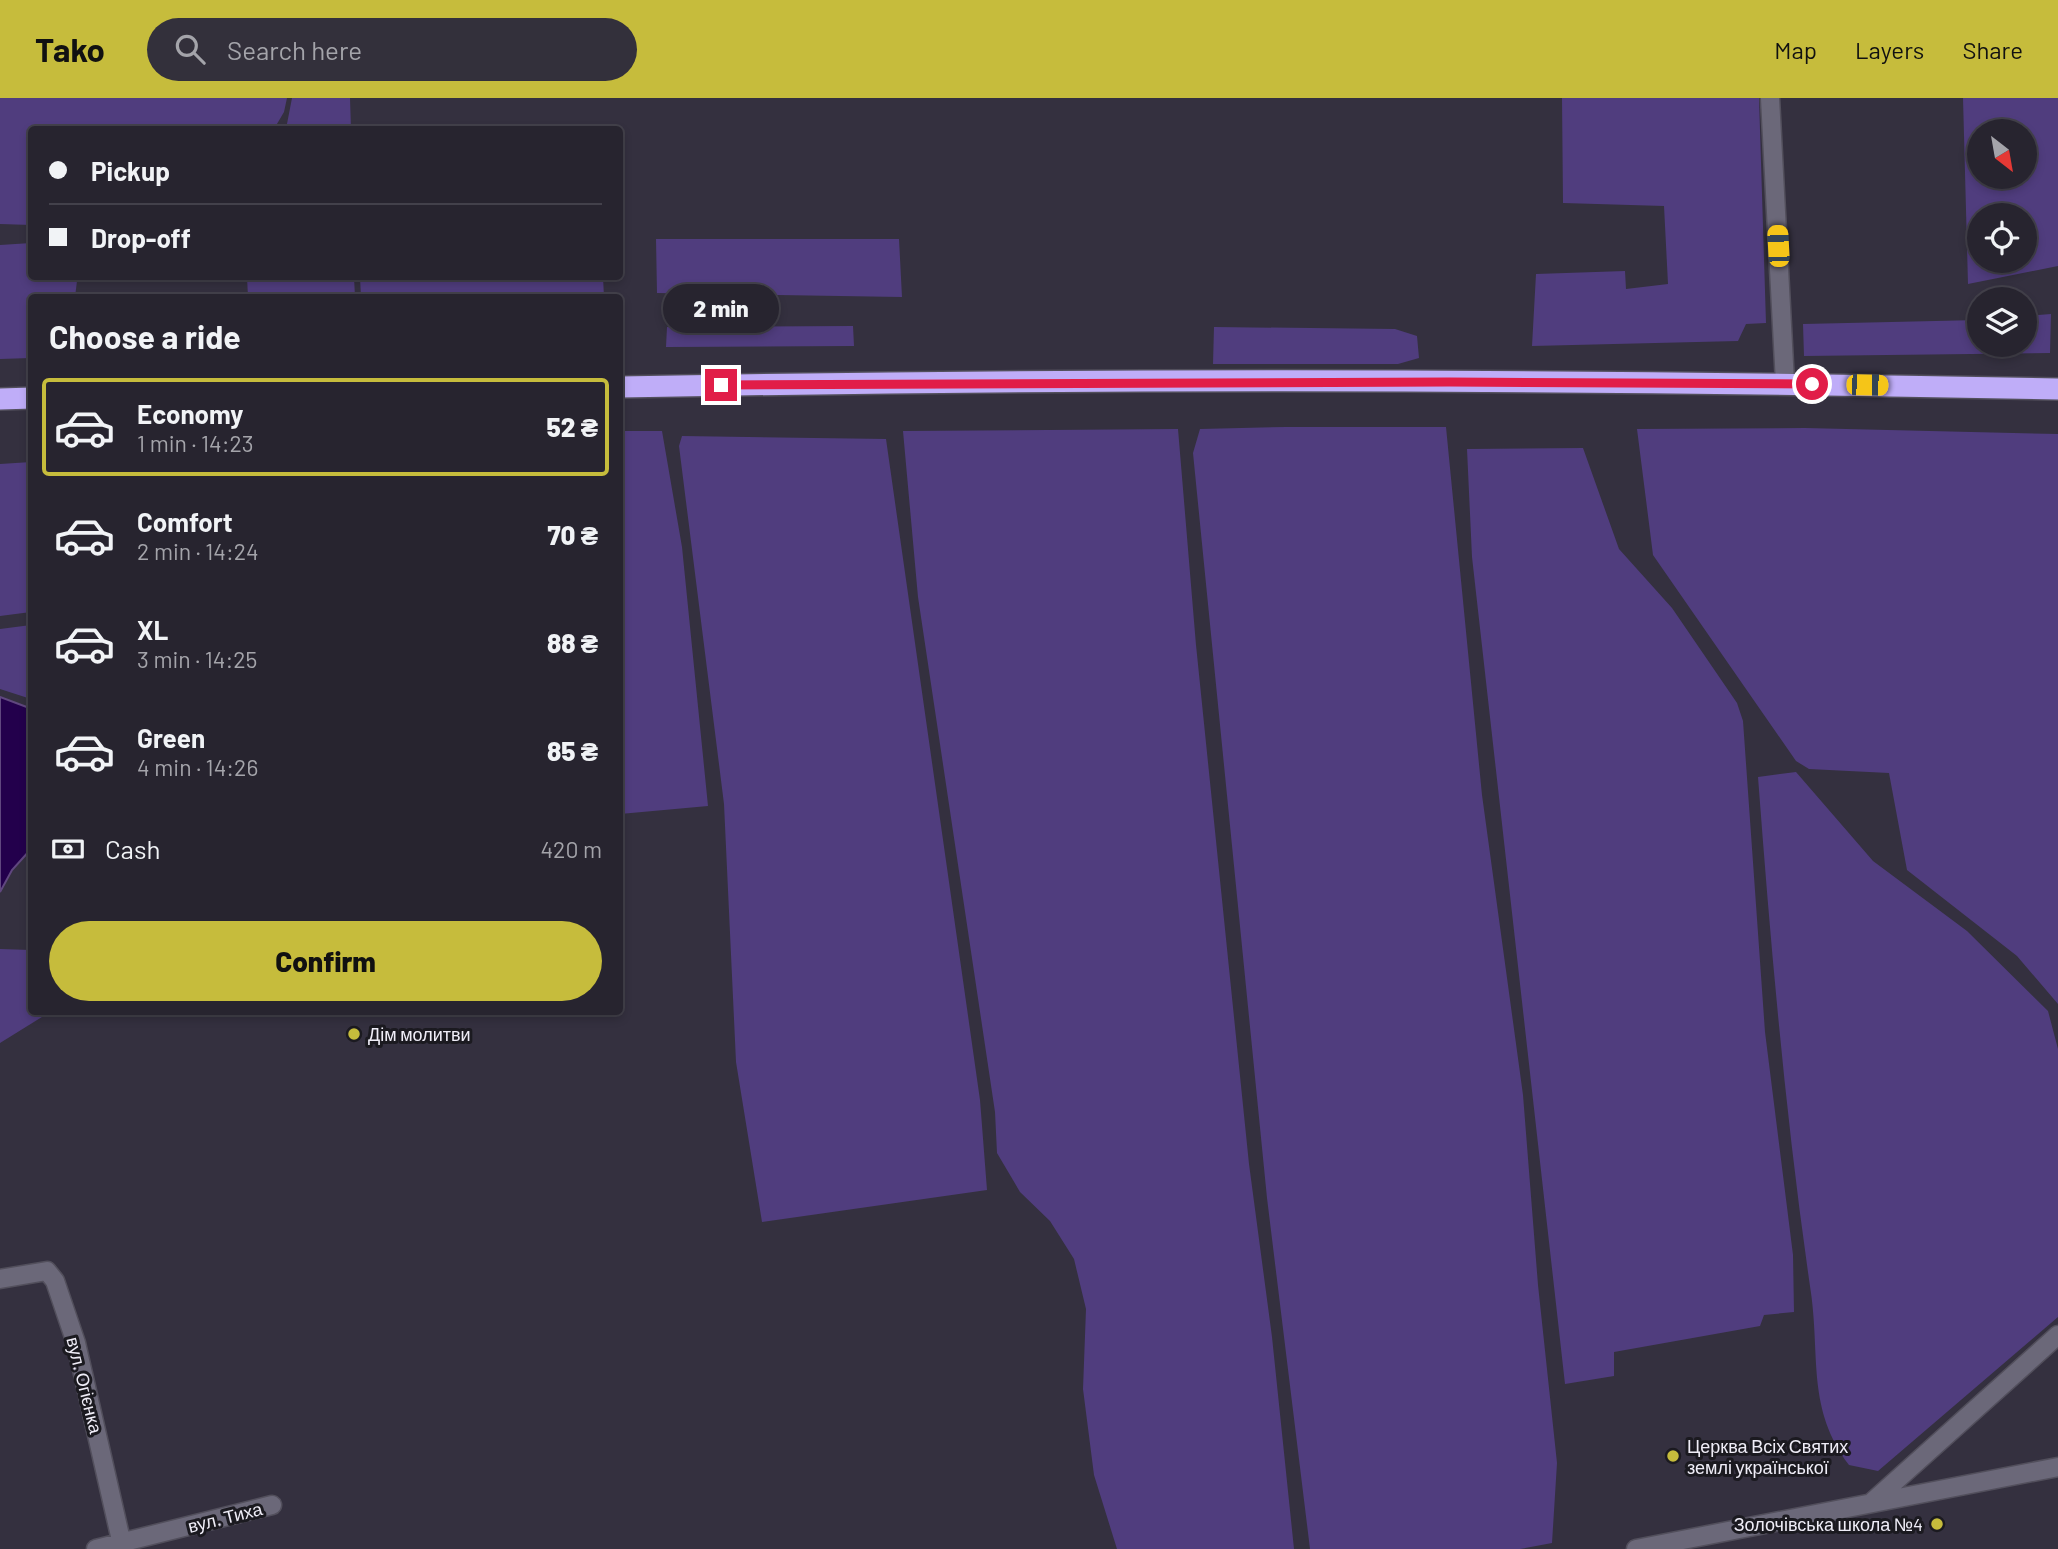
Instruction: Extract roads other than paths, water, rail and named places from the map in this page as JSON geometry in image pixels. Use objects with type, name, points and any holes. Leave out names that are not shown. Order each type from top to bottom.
[{"type":"highway","points":[[623,387],[1436,382],[1785,383],[2058,389]]},
{"type":"highway","points":[[0,399],[28,398]]},
{"type":"street","points":[[1770,98],[1785,383]]},
{"type":"street","name":"вул. Огієнка","points":[[0,1279],[47,1271],[55,1281],[76,1343],[122,1546]]},
{"type":"street","points":[[1870,1504],[2058,1335]]},
{"type":"street","points":[[1636,1549],[2058,1467]]},
{"type":"street","name":"вул. Тиха","points":[[96,1549],[122,1546],[272,1504]]},
{"type":"place","name":"Дім молитви","points":[[354,1034]]},
{"type":"place","name":"Церква Всіх Святих землі української","points":[[1673,1456]]},
{"type":"place","name":"Золочівська школа №4","points":[[1937,1524]]}]
